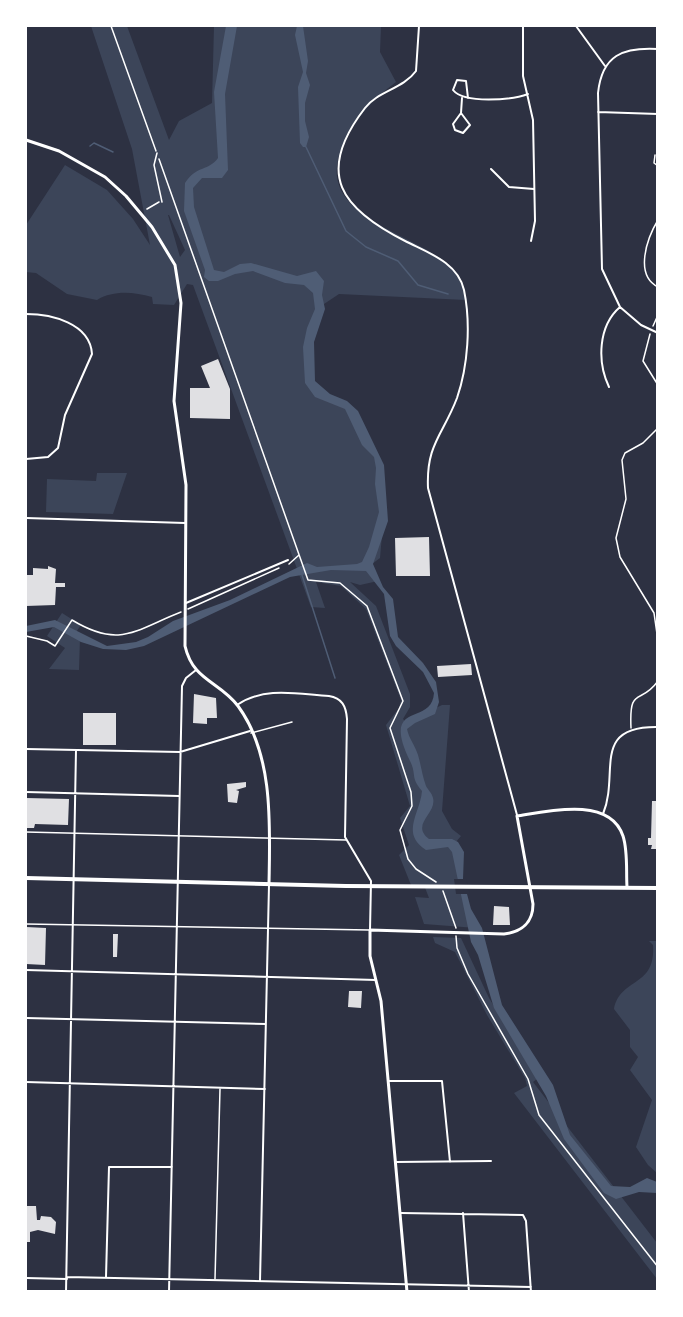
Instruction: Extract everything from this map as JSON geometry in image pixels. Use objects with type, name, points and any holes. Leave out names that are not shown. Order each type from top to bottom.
[{"type":"main road","points":[[26,878],[363,886],[657,888]]},
{"type":"street","points":[[370,930],[490,933],[519,930],[528,923],[533,912],[518,816],[428,490],[428,467],[432,447],[457,398],[465,361],[466,322],[463,286],[445,262],[387,232],[366,216],[346,196],[338,176],[341,149],[365,108],[378,96],[403,82],[416,71],[419,26]]},
{"type":"street","points":[[523,26],[523,76],[533,112],[535,221],[531,241]]},
{"type":"street","points":[[576,26],[605,66]]},
{"type":"street","points":[[657,49],[628,50],[605,66],[599,85],[598,112],[602,269],[620,307],[657,333]]},
{"type":"street","points":[[468,98],[468,84],[459,80],[454,82],[452,89],[462,98],[510,99],[528,94]]},
{"type":"street","points":[[461,113],[470,125],[463,133],[453,126],[461,113],[462,98]]},
{"type":"street","points":[[598,112],[657,114]]},
{"type":"street","points":[[26,141],[77,160],[105,177],[126,196],[169,251],[179,277],[181,303],[174,401],[185,469],[185,646],[196,670],[237,705],[251,732],[266,783],[270,838],[260,1281]]},
{"type":"street","points":[[491,169],[509,187],[534,189]]},
{"type":"street","points":[[609,387],[603,371],[603,336],[608,319],[620,307]]},
{"type":"street","points":[[26,314],[52,316],[76,327],[86,336],[92,354],[65,415],[58,448],[48,457],[26,459]]},
{"type":"street","points":[[26,518],[185,523]]},
{"type":"street","points":[[184,604],[288,560]]},
{"type":"street","points":[[169,1292],[182,686],[186,678],[196,670]]},
{"type":"street","points":[[237,705],[254,695],[268,692],[329,696],[340,700],[347,719],[346,840],[371,880],[370,956],[377,980],[388,1081],[406,1292]]},
{"type":"street","points":[[603,814],[613,746],[622,733],[631,729],[657,727]]},
{"type":"street","points":[[26,749],[180,752],[251,732]]},
{"type":"street","points":[[66,1292],[76,750]]},
{"type":"street","points":[[26,792],[179,796]]},
{"type":"street","points":[[518,816],[575,809],[603,814],[617,824],[624,839],[627,887]]},
{"type":"street","points":[[26,970],[176,972],[377,980]]},
{"type":"street","points":[[26,1018],[266,1024]]},
{"type":"street","points":[[388,1081],[442,1081],[450,1162]]},
{"type":"street","points":[[26,1082],[265,1089]]},
{"type":"street","points":[[396,1162],[491,1161]]},
{"type":"street","points":[[106,1277],[109,1167],[172,1167]]},
{"type":"street","points":[[401,1213],[523,1215],[526,1221],[531,1292]]},
{"type":"street","points":[[463,1213],[469,1292]]},
{"type":"street","points":[[26,1278],[170,1278],[531,1287]]},
{"type":"lane","points":[[157,153],[154,165],[162,202]]},
{"type":"lane","points":[[251,732],[292,722]]},
{"type":"lane","points":[[26,832],[346,840]]},
{"type":"lane","points":[[26,924],[370,930]]},
{"type":"lane","points":[[215,1280],[220,1088]]},
{"type":"path","points":[[111,26],[308,580],[339,583],[367,606],[401,691],[403,703],[392,719],[390,728],[409,784],[412,803],[400,831],[410,863],[441,888],[456,930]]},
{"type":"path","points":[[655,155],[657,166]]},
{"type":"path","points":[[147,209],[155,202],[162,202]]},
{"type":"path","points":[[657,220],[647,241],[645,261],[647,277],[657,288]]},
{"type":"path","points":[[657,315],[643,361],[657,385]]},
{"type":"path","points":[[657,428],[643,443],[625,453],[622,460],[626,499],[616,538],[620,557],[654,613],[657,641]]},
{"type":"path","points":[[188,608],[291,563],[299,555]]},
{"type":"path","points":[[26,636],[47,641],[55,646],[72,620],[92,632],[126,636],[179,613]]},
{"type":"path","points":[[631,729],[631,703],[634,697],[654,687],[657,681]]},
{"type":"path","points":[[456,935],[457,948],[468,974],[528,1079],[534,1106],[657,1267]]},
{"type":"shaded area","points":[[91,26],[127,26],[169,140],[179,121],[212,103],[214,26],[381,26],[380,52],[396,82],[364,111],[342,148],[337,172],[342,192],[356,209],[439,258],[454,271],[459,277],[466,300],[339,294],[321,306],[311,356],[315,384],[334,399],[345,403],[377,455],[382,535],[380,558],[372,564],[378,581],[360,585],[350,582],[376,606],[410,694],[410,707],[403,719],[406,722],[442,705],[450,705],[442,811],[452,829],[461,836],[455,843],[453,853],[476,928],[424,924],[415,897],[429,898],[424,885],[411,885],[399,855],[409,845],[400,818],[410,806],[386,725],[399,708],[401,700],[366,609],[341,586],[316,582],[325,608],[311,607],[193,285],[187,284],[174,305],[153,304],[152,297],[131,293],[117,293],[97,300],[67,294],[36,273],[26,272],[26,225],[65,165],[107,190],[133,219],[150,245],[132,149]],"holes":[[[168,215],[169,215],[185,250],[180,257]]]},
{"type":"shaded area","points":[[226,26],[237,26],[225,94],[228,170],[222,178],[202,178],[193,188],[194,207],[214,270],[224,272],[240,264],[251,263],[297,276],[316,271],[324,281],[322,295],[325,309],[314,342],[315,381],[330,394],[347,401],[358,411],[384,465],[388,521],[373,564],[383,587],[393,599],[398,637],[423,663],[436,682],[439,702],[435,714],[407,729],[418,755],[426,786],[433,798],[433,804],[422,829],[429,839],[452,839],[458,842],[464,852],[463,879],[471,909],[482,928],[502,1005],[553,1085],[570,1135],[611,1186],[630,1187],[647,1178],[657,1182],[657,1193],[639,1192],[616,1199],[604,1193],[564,1139],[546,1096],[494,1008],[478,955],[471,942],[452,852],[448,847],[426,850],[418,844],[414,837],[414,823],[422,791],[415,779],[402,742],[401,729],[404,721],[431,703],[434,693],[423,672],[396,646],[390,636],[384,594],[366,571],[331,570],[290,577],[144,646],[126,650],[103,649],[81,642],[54,627],[26,632],[26,626],[55,620],[107,646],[136,642],[173,621],[230,600],[307,563],[317,567],[362,562],[369,547],[379,512],[374,457],[362,445],[345,409],[315,397],[305,383],[303,347],[307,328],[315,309],[313,293],[304,285],[285,283],[253,271],[235,274],[218,281],[209,281],[204,277],[205,270],[184,211],[185,183],[194,173],[211,165],[218,158],[214,92]]},
{"type":"shaded area","points":[[297,26],[303,26],[308,61],[306,73],[310,85],[305,103],[305,121],[309,137],[306,147],[300,143],[298,87],[303,72],[295,35]]},
{"type":"shaded area","points":[[97,473],[127,473],[113,514],[46,512],[47,479],[96,481]]},
{"type":"shaded area","points":[[62,613],[81,625],[74,635],[80,638],[79,670],[49,669],[65,648],[47,636]]},
{"type":"shaded area","points":[[433,937],[461,938],[489,998],[538,1078],[533,1082],[657,1243],[657,1279],[514,1093],[527,1086],[525,1078],[487,1015],[455,952],[435,943]]},
{"type":"shaded area","points":[[649,941],[658,941],[657,1173],[648,1165],[636,1147],[652,1100],[630,1070],[638,1057],[630,1047],[630,1030],[614,1009],[623,992],[644,976],[649,969],[653,945]]},
{"type":"pier","points":[[454,879],[466,879],[470,894],[456,894]]},
{"type":"building","points":[[218,359],[230,389],[230,419],[190,418],[190,388],[210,388],[201,366]]},
{"type":"building","points":[[429,537],[430,576],[396,576],[395,538]]},
{"type":"building","points":[[48,566],[56,569],[55,583],[65,583],[65,587],[56,587],[55,605],[26,606],[26,575],[33,575],[33,568],[48,569]]},
{"type":"building","points":[[471,664],[472,675],[438,677],[437,666]]},
{"type":"building","points":[[194,694],[216,698],[217,718],[207,718],[207,724],[193,723]]},
{"type":"building","points":[[83,713],[116,713],[116,745],[83,745]]},
{"type":"building","points":[[246,782],[246,787],[236,790],[239,791],[237,803],[228,802],[227,784]]},
{"type":"building","points":[[26,798],[69,799],[68,825],[35,824],[34,828],[26,828]]},
{"type":"building","points":[[652,801],[658,801],[658,849],[651,849],[652,845],[648,845],[648,838],[651,838]]},
{"type":"building","points":[[494,906],[509,907],[510,925],[493,925]]},
{"type":"building","points":[[26,927],[46,928],[45,965],[26,964]]},
{"type":"building","points":[[113,934],[118,934],[117,957],[113,957]]},
{"type":"building","points":[[349,991],[362,991],[361,1008],[348,1007]]},
{"type":"building","points":[[26,1206],[36,1206],[37,1220],[40,1220],[41,1216],[51,1217],[56,1222],[55,1234],[38,1230],[30,1232],[30,1242],[26,1242]]},
{"type":"waterway","points":[[90,146],[94,143],[113,152]]},
{"type":"waterway","points":[[306,147],[346,231],[366,247],[398,261],[418,285],[448,294]]},
{"type":"waterway","points":[[302,575],[335,678]]}]
